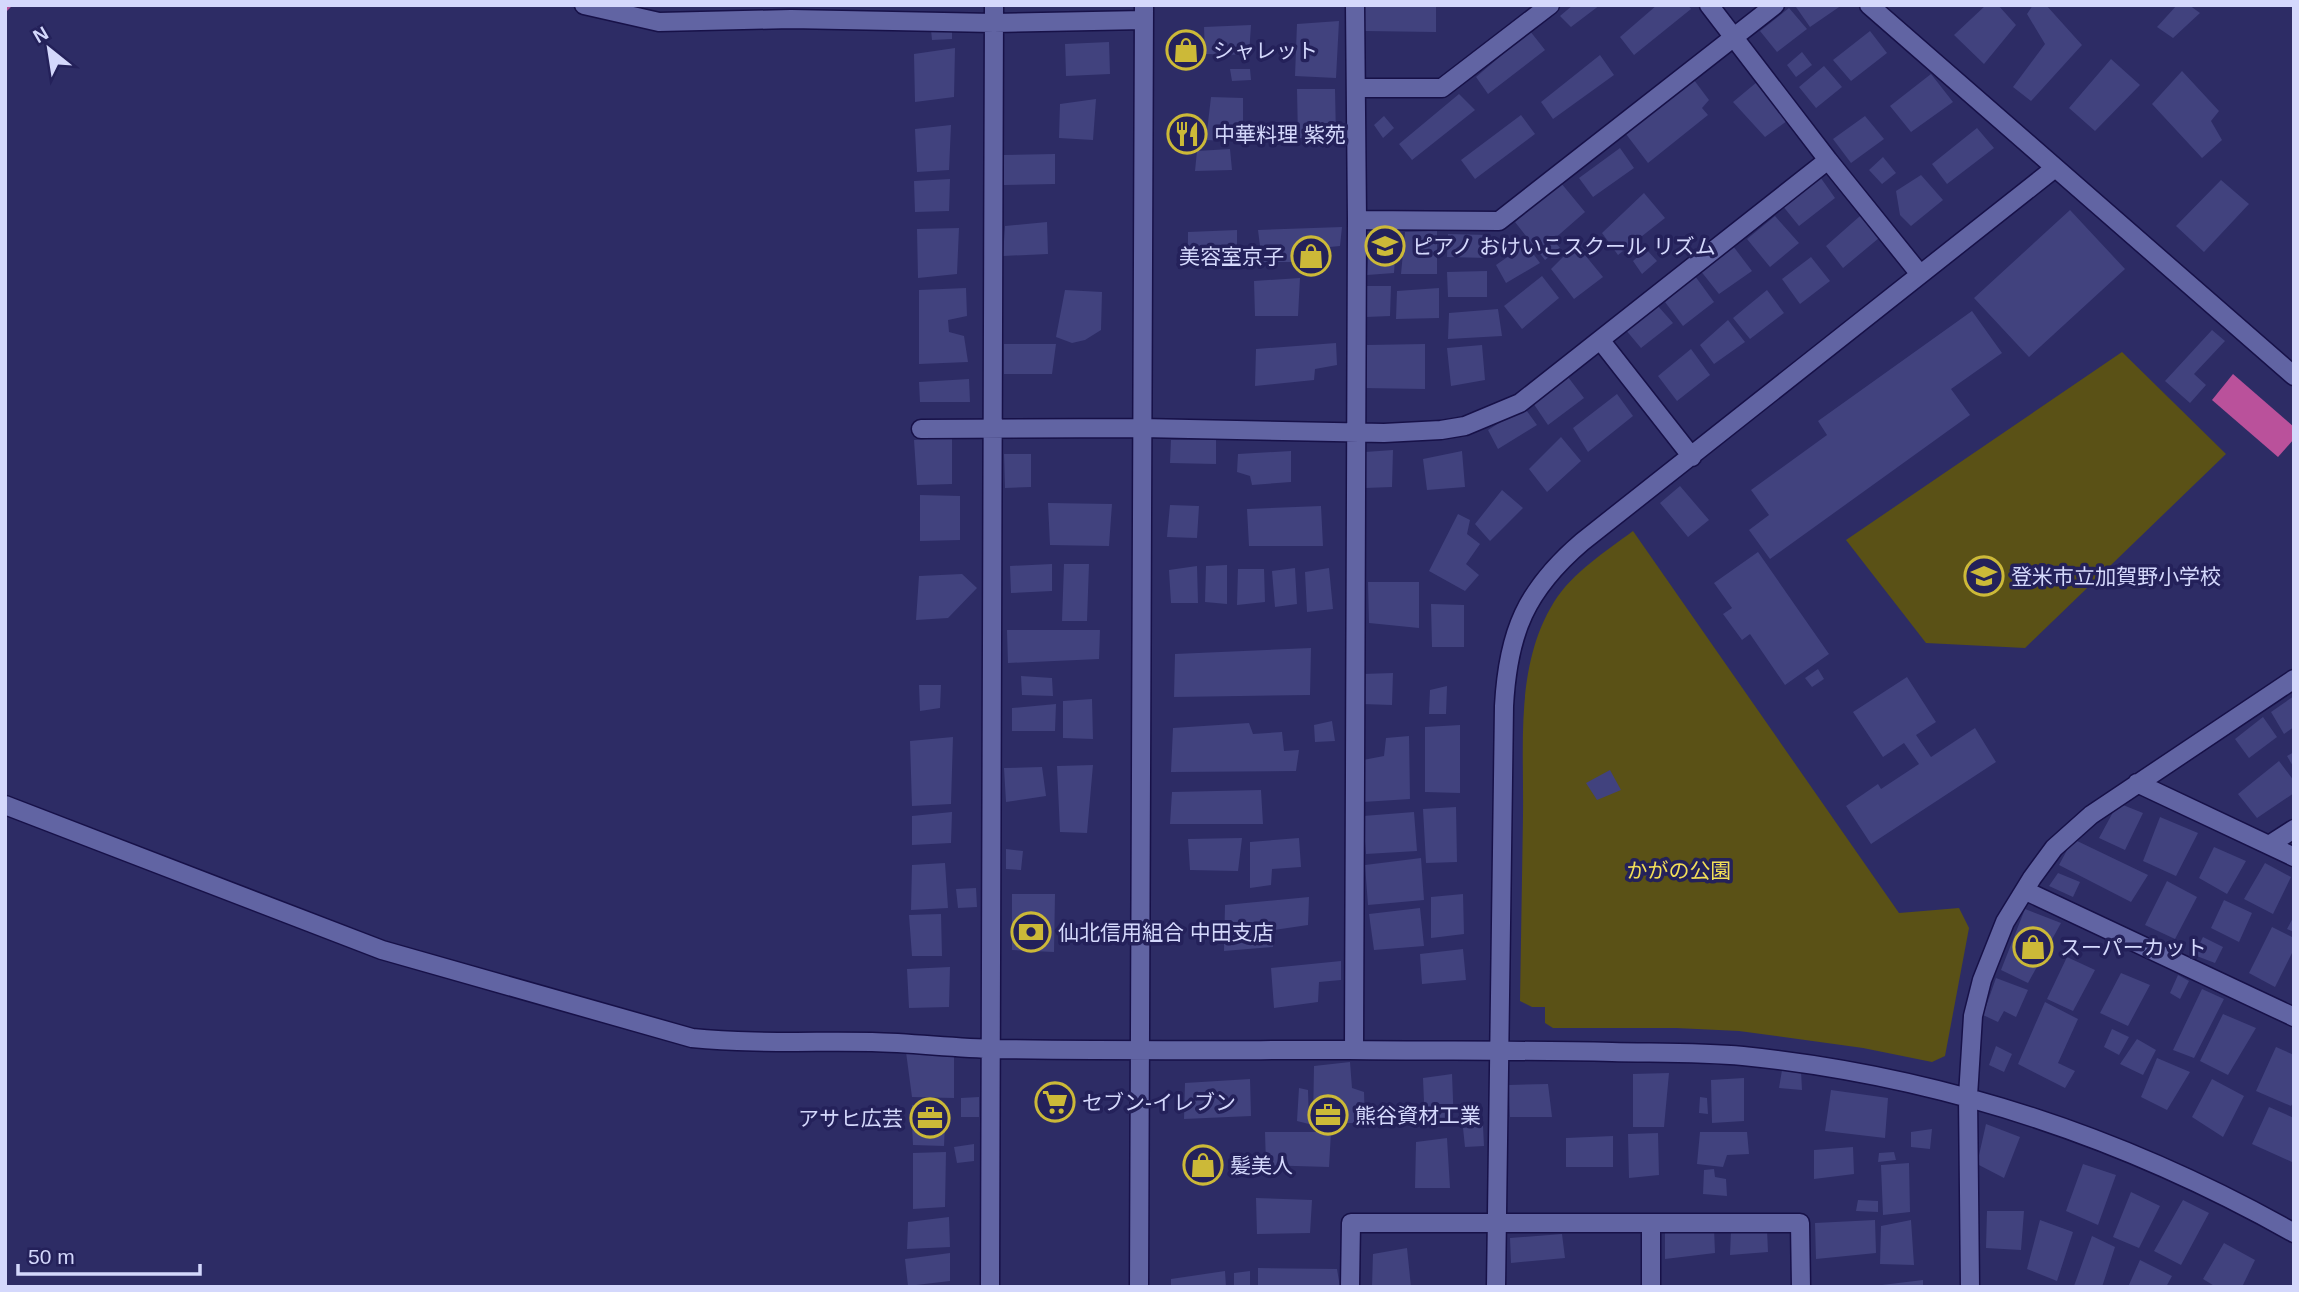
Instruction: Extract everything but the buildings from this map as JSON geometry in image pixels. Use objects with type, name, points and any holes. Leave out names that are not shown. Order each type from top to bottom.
[{"type":"street","points":[[584,5],[659,22],[1144,13],[1139,1287]]},
{"type":"street","points":[[1354,1050],[1357,220],[1355,5]]},
{"type":"street","points":[[1356,88],[1441,88],[1550,5]]},
{"type":"street","points":[[1709,5],[1919,273]]},
{"type":"street","points":[[1357,220],[1499,221],[1775,5]]},
{"type":"street","points":[[1869,5],[2294,376]]},
{"type":"street","points":[[990,1287],[994,14]]},
{"type":"street","points":[[921,429],[1142,428],[1384,433],[1465,426],[1520,403],[1828,159]]},
{"type":"street","points":[[1496,1287],[1503,706],[1511,644],[1532,598],[1563,559],[1919,273],[2055,168]]},
{"type":"street","points":[[1601,341],[1692,457]]},
{"type":"street","points":[[1970,1287],[1968,1096],[1973,1016],[1982,980],[2005,922],[2054,848],[2091,815],[2294,679]]},
{"type":"street","points":[[2137,783],[2294,857]]},
{"type":"street","points":[[5,805],[382,950],[692,1038],[731,1042],[874,1042],[991,1049],[1498,1050],[1741,1056],[1834,1068],[1968,1096],[2060,1124],[2204,1185],[2294,1233]]},
{"type":"street","points":[[2269,845],[2294,829]]},
{"type":"street","points":[[2025,891],[2294,1017]]},
{"type":"street","points":[[1350,1287],[1351,1223],[1800,1223],[1801,1287]]},
{"type":"street","points":[[1651,1223],[1651,1287]]},
{"type":"green space","points":[[2122,352],[2226,454],[2025,648],[1926,643],[1846,540]]},
{"type":"green space","name":"かがの公園","points":[[1633,531],[1899,913],[1959,908],[1969,928],[1945,1056],[1932,1062],[1863,1048],[1739,1031],[1553,1028],[1545,1023],[1545,1007],[1532,1007],[1520,1001],[1524,705],[1533,652],[1554,602],[1570,581]]},
{"type":"shaded area","points":[[2233,374],[2294,427],[2294,439],[2278,457],[2212,400]]},
{"type":"waterway","points":[[5,8],[8,5]]},
{"type":"place","name":"シャレット","points":[[1186,50]]},
{"type":"place","name":"中華料理 紫苑","points":[[1187,134]]},
{"type":"place","name":"ピアノ おけいこスクール リズム","points":[[1385,246]]},
{"type":"place","name":"美容室京子","points":[[1311,256]]},
{"type":"place","name":"登米市立加賀野小学校","points":[[1984,576]]},
{"type":"place","name":"仙北信用組合 中田支店","points":[[1031,932]]},
{"type":"place","name":"スーパーカット","points":[[2033,947]]},
{"type":"place","name":"セブン-イレブン","points":[[1055,1102]]},
{"type":"place","name":"熊谷資材工業","points":[[1328,1115]]},
{"type":"place","name":"アサヒ広芸","points":[[930,1118]]},
{"type":"place","name":"髪美人","points":[[1203,1165]]}]
